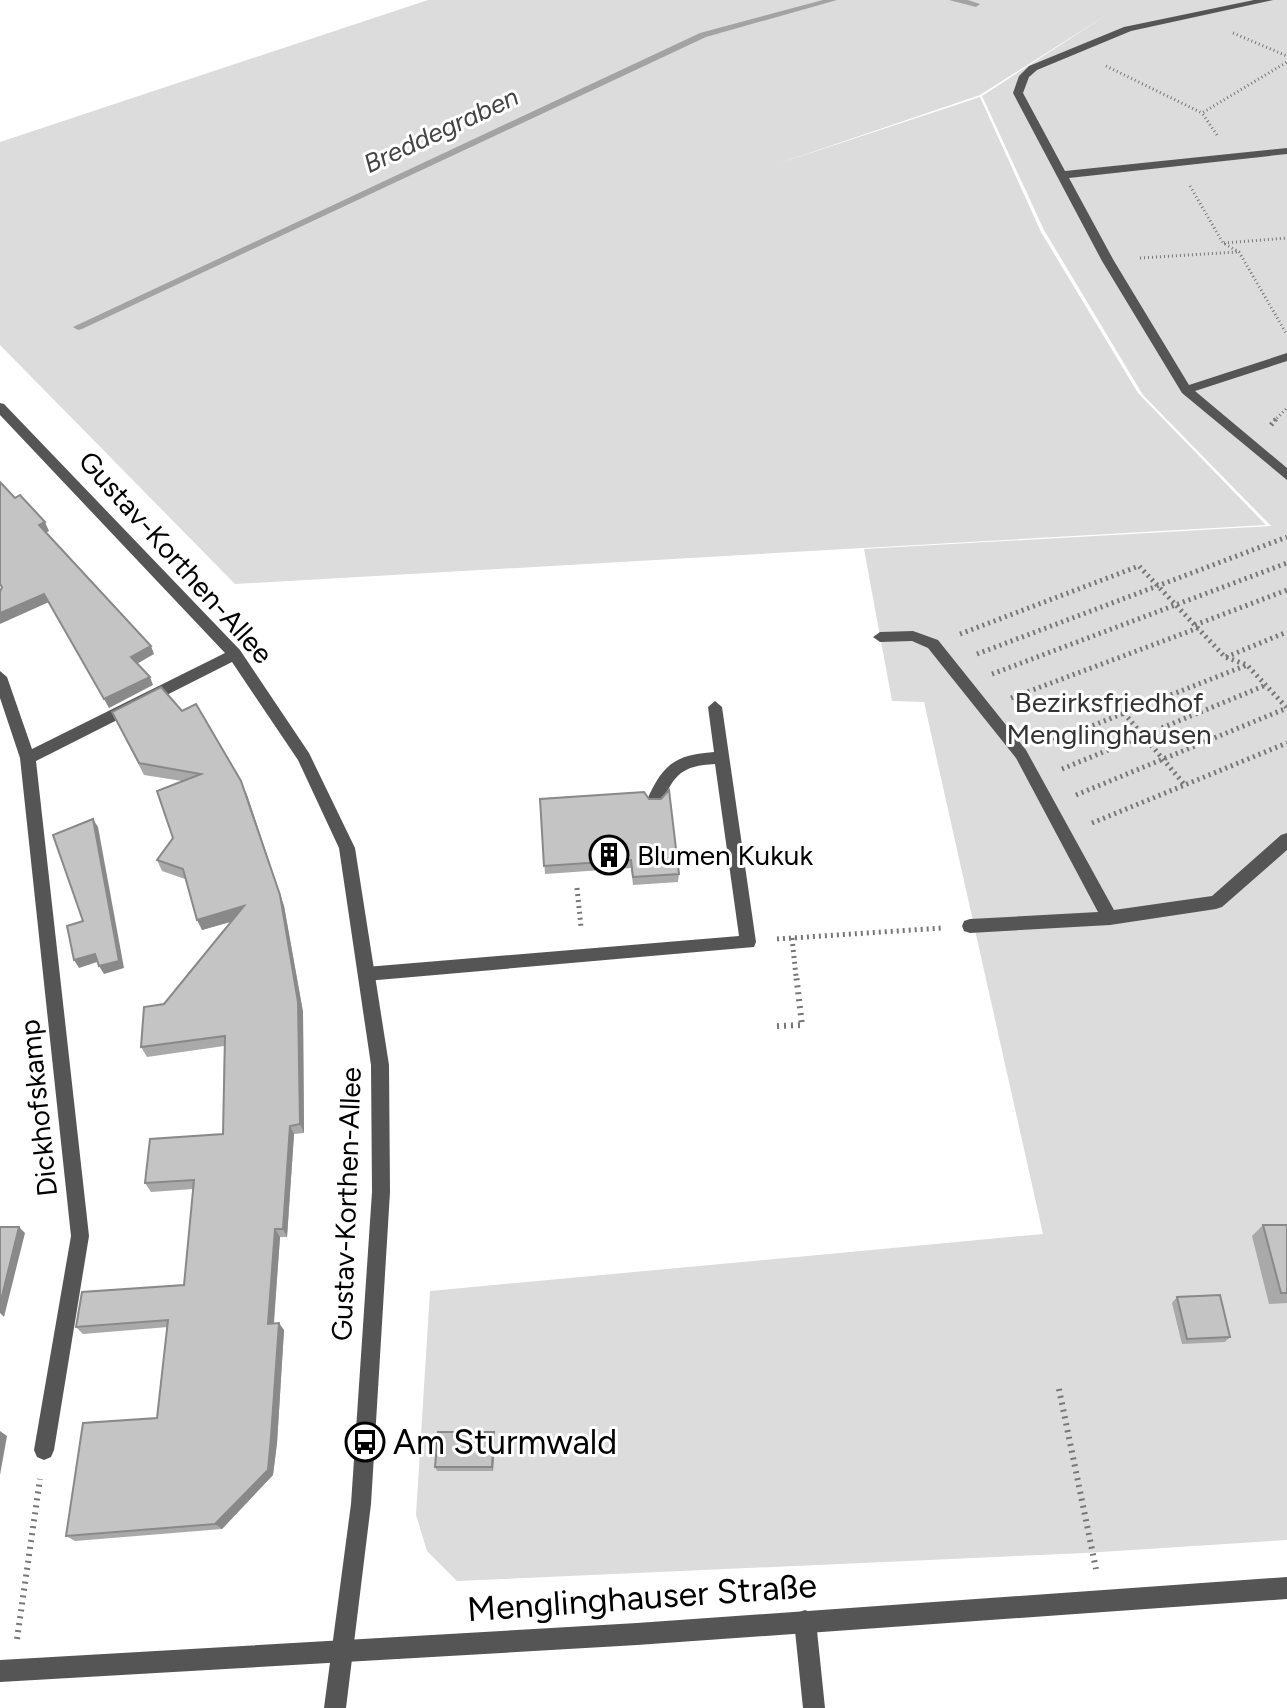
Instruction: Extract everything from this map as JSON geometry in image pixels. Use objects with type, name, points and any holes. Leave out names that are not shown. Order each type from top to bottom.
[{"type":"street","points":[[1268,0],[1128,29],[1033,68],[1024,76],[1018,93],[1108,261],[1186,390],[1287,475]]},
{"type":"street","points":[[1062,175],[1287,151]]},
{"type":"street","points":[[1186,390],[1287,357]]},
{"type":"street","name":"Gustav-Korthen-Allee","points":[[0,407],[235,654],[304,757],[347,848],[380,1065],[381,1192],[361,1504],[343,1649]]},
{"type":"street","points":[[880,637],[913,636],[933,644],[950,664],[1021,754],[1110,918]]},
{"type":"street","points":[[28,758],[235,654]]},
{"type":"street","name":"Dickhofskamp","points":[[0,677],[28,758],[80,1236],[44,1450]]},
{"type":"street","points":[[366,974],[748,942],[715,707]]},
{"type":"street","points":[[655,800],[672,768],[690,759],[722,757]]},
{"type":"street","points":[[970,926],[1110,918],[1216,902],[1287,840]]},
{"type":"street","name":"Menglinghauser Straße","points":[[6,1671],[637,1634],[1287,1588]]},
{"type":"street","points":[[805,1621],[814,1708]]},
{"type":"street","points":[[335,1708],[343,1649]]},
{"type":"path","points":[[1073,50],[1202,113],[1233,159]]},
{"type":"path","points":[[1202,113],[1287,62]]},
{"type":"path","points":[[1177,165],[1223,243],[1239,252],[1287,335]]},
{"type":"path","points":[[1223,243],[1287,238]]},
{"type":"path","points":[[1108,261],[1239,252]]},
{"type":"path","points":[[950,664],[1287,537]]},
{"type":"path","points":[[965,684],[1287,563]]},
{"type":"path","points":[[933,644],[1139,566],[1225,657],[1247,665],[1287,708],[1049,807]]},
{"type":"path","points":[[984,708],[1287,590]]},
{"type":"path","points":[[1225,657],[1287,632]]},
{"type":"path","points":[[1021,754],[1247,665]]},
{"type":"path","points":[[1035,780],[1266,685]]},
{"type":"path","points":[[1124,713],[1184,784]]},
{"type":"path","points":[[1064,835],[1287,743]]},
{"type":"path","points":[[577,888],[585,957]]},
{"type":"path","points":[[748,942],[970,926]]},
{"type":"path","points":[[777,1026],[802,1025],[792,938]]},
{"type":"path","points":[[1059,1389],[1103,1601]]},
{"type":"path","points":[[6,1671],[44,1450]]},
{"type":"green space","name":"Bezirksfriedhof Menglinghausen","points":[[428,0],[1287,0],[1287,1540],[1085,1553],[457,1581],[427,1551],[416,1515],[430,1291],[1043,1234],[924,702],[892,701],[864,549],[1271,526],[1143,395],[1044,230],[982,96],[1111,12],[980,95],[774,165],[980,97],[1041,232],[1138,393],[1266,525],[235,584],[0,345],[0,142]]},
{"type":"building","points":[[0,482],[15,498],[20,495],[45,522],[39,525],[151,646],[131,657],[150,677],[104,699],[44,594],[0,613]]},
{"type":"building","points":[[161,687],[182,711],[196,704],[241,781],[280,895],[298,1002],[300,1124],[290,1126],[283,1229],[275,1229],[268,1324],[279,1323],[268,1470],[215,1524],[66,1536],[83,1423],[157,1418],[168,1320],[76,1327],[82,1292],[184,1285],[194,1180],[145,1183],[150,1139],[223,1134],[225,1036],[141,1047],[144,1007],[164,1004],[244,906],[197,920],[183,869],[157,860],[173,838],[157,791],[201,774],[139,763],[112,712]]},
{"type":"building","name":"Blumen Kukuk","points":[[669,790],[679,874],[633,877],[631,860],[544,866],[540,799],[644,792],[649,799],[661,799]]},
{"type":"building","points":[[93,819],[119,961],[99,966],[95,954],[74,960],[67,926],[83,921],[53,835]]},
{"type":"building","points":[[1263,1225],[1287,1225],[1287,1293],[1281,1293]]},
{"type":"building","points":[[0,1227],[19,1227],[0,1304]]},
{"type":"building","points":[[1220,1295],[1230,1337],[1187,1339],[1177,1297]]},
{"type":"building","points":[[438,1432],[494,1432],[492,1467],[435,1467]]},
{"type":"waterway","name":"Breddegraben","points":[[78,327],[703,35],[833,0]]},
{"type":"waterway","name":"Breddegraben","points":[[953,0],[976,4]]},
{"type":"place","name":"Blumen Kukuk","points":[[609,855]]},
{"type":"place","name":"Am Sturmwald","points":[[365,1442]]}]
